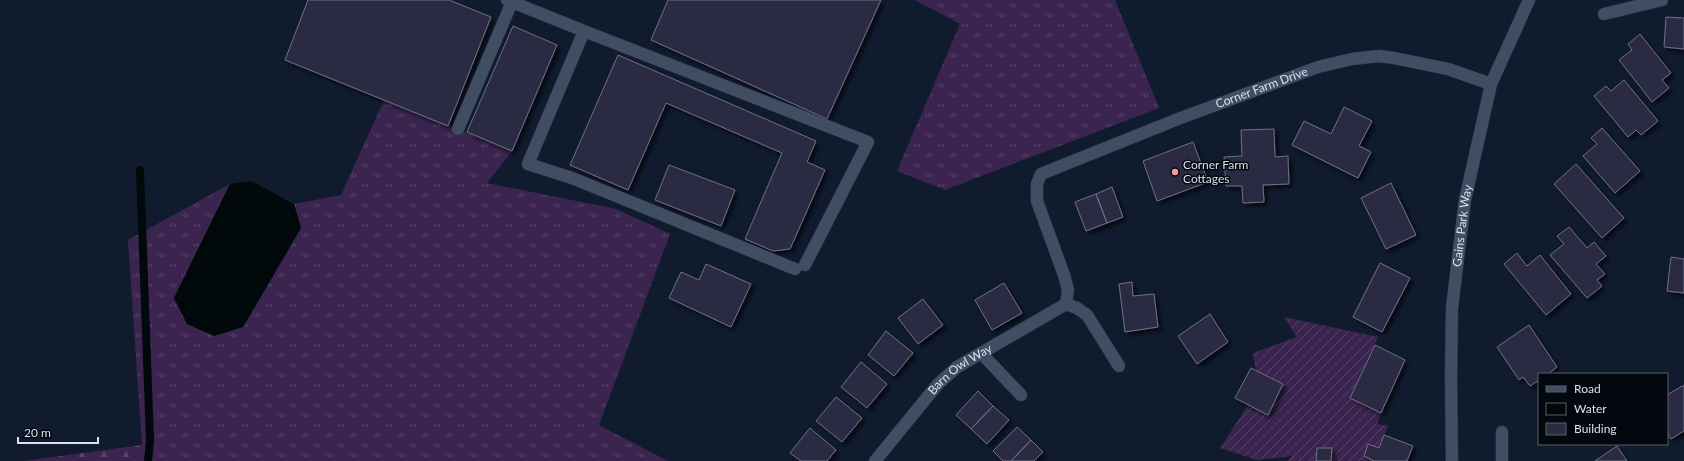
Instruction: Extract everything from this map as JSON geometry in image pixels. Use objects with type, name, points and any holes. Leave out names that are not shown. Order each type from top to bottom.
[{"type":"street","name":"Gains Park Way","points":[[1452,461],[1452,308],[1465,200],[1491,84],[1529,0]]},
{"type":"street","points":[[1604,14],[1662,0]]},
{"type":"street","points":[[458,129],[509,1],[868,142],[800,267],[572,178],[528,164],[584,31]]},
{"type":"street","name":"Corner Farm Drive","points":[[1066,304],[1068,290],[1064,275],[1036,202],[1037,184],[1041,174],[1178,119],[1318,67],[1352,59],[1379,56],[1394,58],[1448,69],[1491,84]]},
{"type":"street","points":[[1066,304],[1077,308],[1087,315],[1119,366]]},
{"type":"street","name":"Barn Owl Way","points":[[875,461],[938,384],[957,367],[1066,304]]},
{"type":"street","points":[[981,353],[1021,395]]},
{"type":"street","points":[[1502,432],[1502,461]]},
{"type":"green space","points":[[915,0],[1115,0],[1159,108],[945,190],[897,171],[960,24]]},
{"type":"green space","points":[[384,100],[512,151],[487,183],[616,209],[670,234],[599,425],[668,461],[141,461],[142,445],[128,240],[230,184],[174,298],[214,336],[243,327],[301,228],[294,204],[341,195]]},
{"type":"green space","points":[[1284,317],[1378,337],[1350,398],[1381,413],[1377,424],[1388,426],[1374,461],[1331,461],[1331,448],[1317,448],[1316,461],[1287,461],[1292,456],[1257,460],[1220,448],[1248,405],[1268,415],[1283,385],[1256,371],[1253,353],[1297,337]]},
{"type":"green space","points":[[142,445],[141,461],[24,461]]},
{"type":"water","points":[[251,181],[294,204],[301,228],[243,327],[214,336],[187,324],[174,298],[230,184]]},
{"type":"building","points":[[308,0],[449,0],[491,17],[448,126],[285,60]]},
{"type":"building","points":[[668,0],[881,0],[827,119],[651,40]]},
{"type":"building","points":[[1666,17],[1684,18],[1684,49],[1664,47]]},
{"type":"building","points":[[513,26],[557,45],[512,151],[467,132]]},
{"type":"building","points":[[1640,34],[1671,73],[1662,80],[1669,88],[1652,102],[1619,60],[1632,50],[1628,44]]},
{"type":"building","points":[[618,55],[816,141],[807,162],[825,170],[790,249],[773,251],[745,239],[782,153],[666,103],[628,190],[570,165]]},
{"type":"building","points":[[1624,80],[1658,121],[1641,135],[1636,130],[1628,137],[1594,96],[1606,86],[1611,91]]},
{"type":"building","points":[[1344,107],[1372,121],[1359,146],[1371,152],[1358,178],[1292,145],[1304,121],[1331,134]]},
{"type":"building","points":[[1602,128],[1640,171],[1615,193],[1583,156],[1597,144],[1591,138]]},
{"type":"building","points":[[1274,129],[1275,157],[1288,156],[1289,184],[1263,185],[1264,202],[1243,203],[1242,186],[1226,186],[1224,157],[1242,156],[1241,130]]},
{"type":"building","name":"Corner Farm Cottages","points":[[1193,142],[1208,182],[1157,201],[1143,161]]},
{"type":"building","points":[[1576,164],[1624,218],[1602,238],[1554,184]]},
{"type":"building","points":[[669,165],[735,190],[721,226],[655,200]]},
{"type":"building","points":[[1391,183],[1416,235],[1386,249],[1361,198]]},
{"type":"building","points":[[1112,187],[1123,217],[1107,223],[1096,194]]},
{"type":"building","points":[[1096,194],[1107,223],[1086,231],[1075,202]]},
{"type":"building","points":[[1569,227],[1587,248],[1594,242],[1606,256],[1596,264],[1605,274],[1597,280],[1602,286],[1587,298],[1550,255],[1564,244],[1557,236]]},
{"type":"building","points":[[1517,253],[1527,266],[1540,255],[1571,294],[1546,315],[1504,264]]},
{"type":"building","points":[[1671,257],[1684,259],[1684,293],[1667,291]]},
{"type":"building","points":[[1380,263],[1410,278],[1382,332],[1353,317]]},
{"type":"building","points":[[706,264],[751,284],[731,327],[669,298],[681,272],[699,280]]},
{"type":"building","points":[[1132,282],[1133,296],[1154,294],[1158,327],[1125,332],[1119,284]]},
{"type":"building","points":[[1004,283],[1022,313],[992,330],[975,300]]},
{"type":"building","points":[[923,299],[943,325],[918,344],[898,318]]},
{"type":"building","points":[[1210,314],[1228,342],[1197,364],[1178,336]]},
{"type":"building","points":[[1529,325],[1557,367],[1549,373],[1538,373],[1538,381],[1530,386],[1523,377],[1519,380],[1497,347]]},
{"type":"building","points":[[886,331],[913,353],[894,376],[868,355]]},
{"type":"building","points":[[1375,345],[1405,360],[1381,413],[1350,398]]},
{"type":"building","points":[[861,362],[887,384],[867,408],[841,387]]},
{"type":"building","points":[[1251,368],[1283,384],[1268,415],[1235,398]]},
{"type":"building","points":[[1684,385],[1684,431],[1671,439],[1668,434],[1668,394]]},
{"type":"building","points":[[978,391],[993,406],[971,429],[956,415]]},
{"type":"building","points":[[836,397],[862,418],[842,442],[816,421]]},
{"type":"building","points":[[993,406],[1009,420],[987,444],[971,429]]},
{"type":"building","points":[[1017,427],[1031,440],[1011,461],[1003,461],[993,451]]},
{"type":"building","points":[[810,428],[836,450],[827,461],[801,461],[790,453]]},
{"type":"building","points":[[1384,435],[1413,446],[1407,461],[1374,461],[1364,456],[1368,444],[1379,448]]},
{"type":"building","points":[[1031,440],[1043,452],[1034,461],[1011,461]]},
{"type":"building","points":[[1617,446],[1627,461],[1595,461]]},
{"type":"building","points":[[1317,448],[1332,448],[1331,461],[1316,461]]},
{"type":"waterway","points":[[140,170],[150,440],[148,461]]},
{"type":"place","name":"Corner Farm Cottages","points":[[1175,172]]}]
